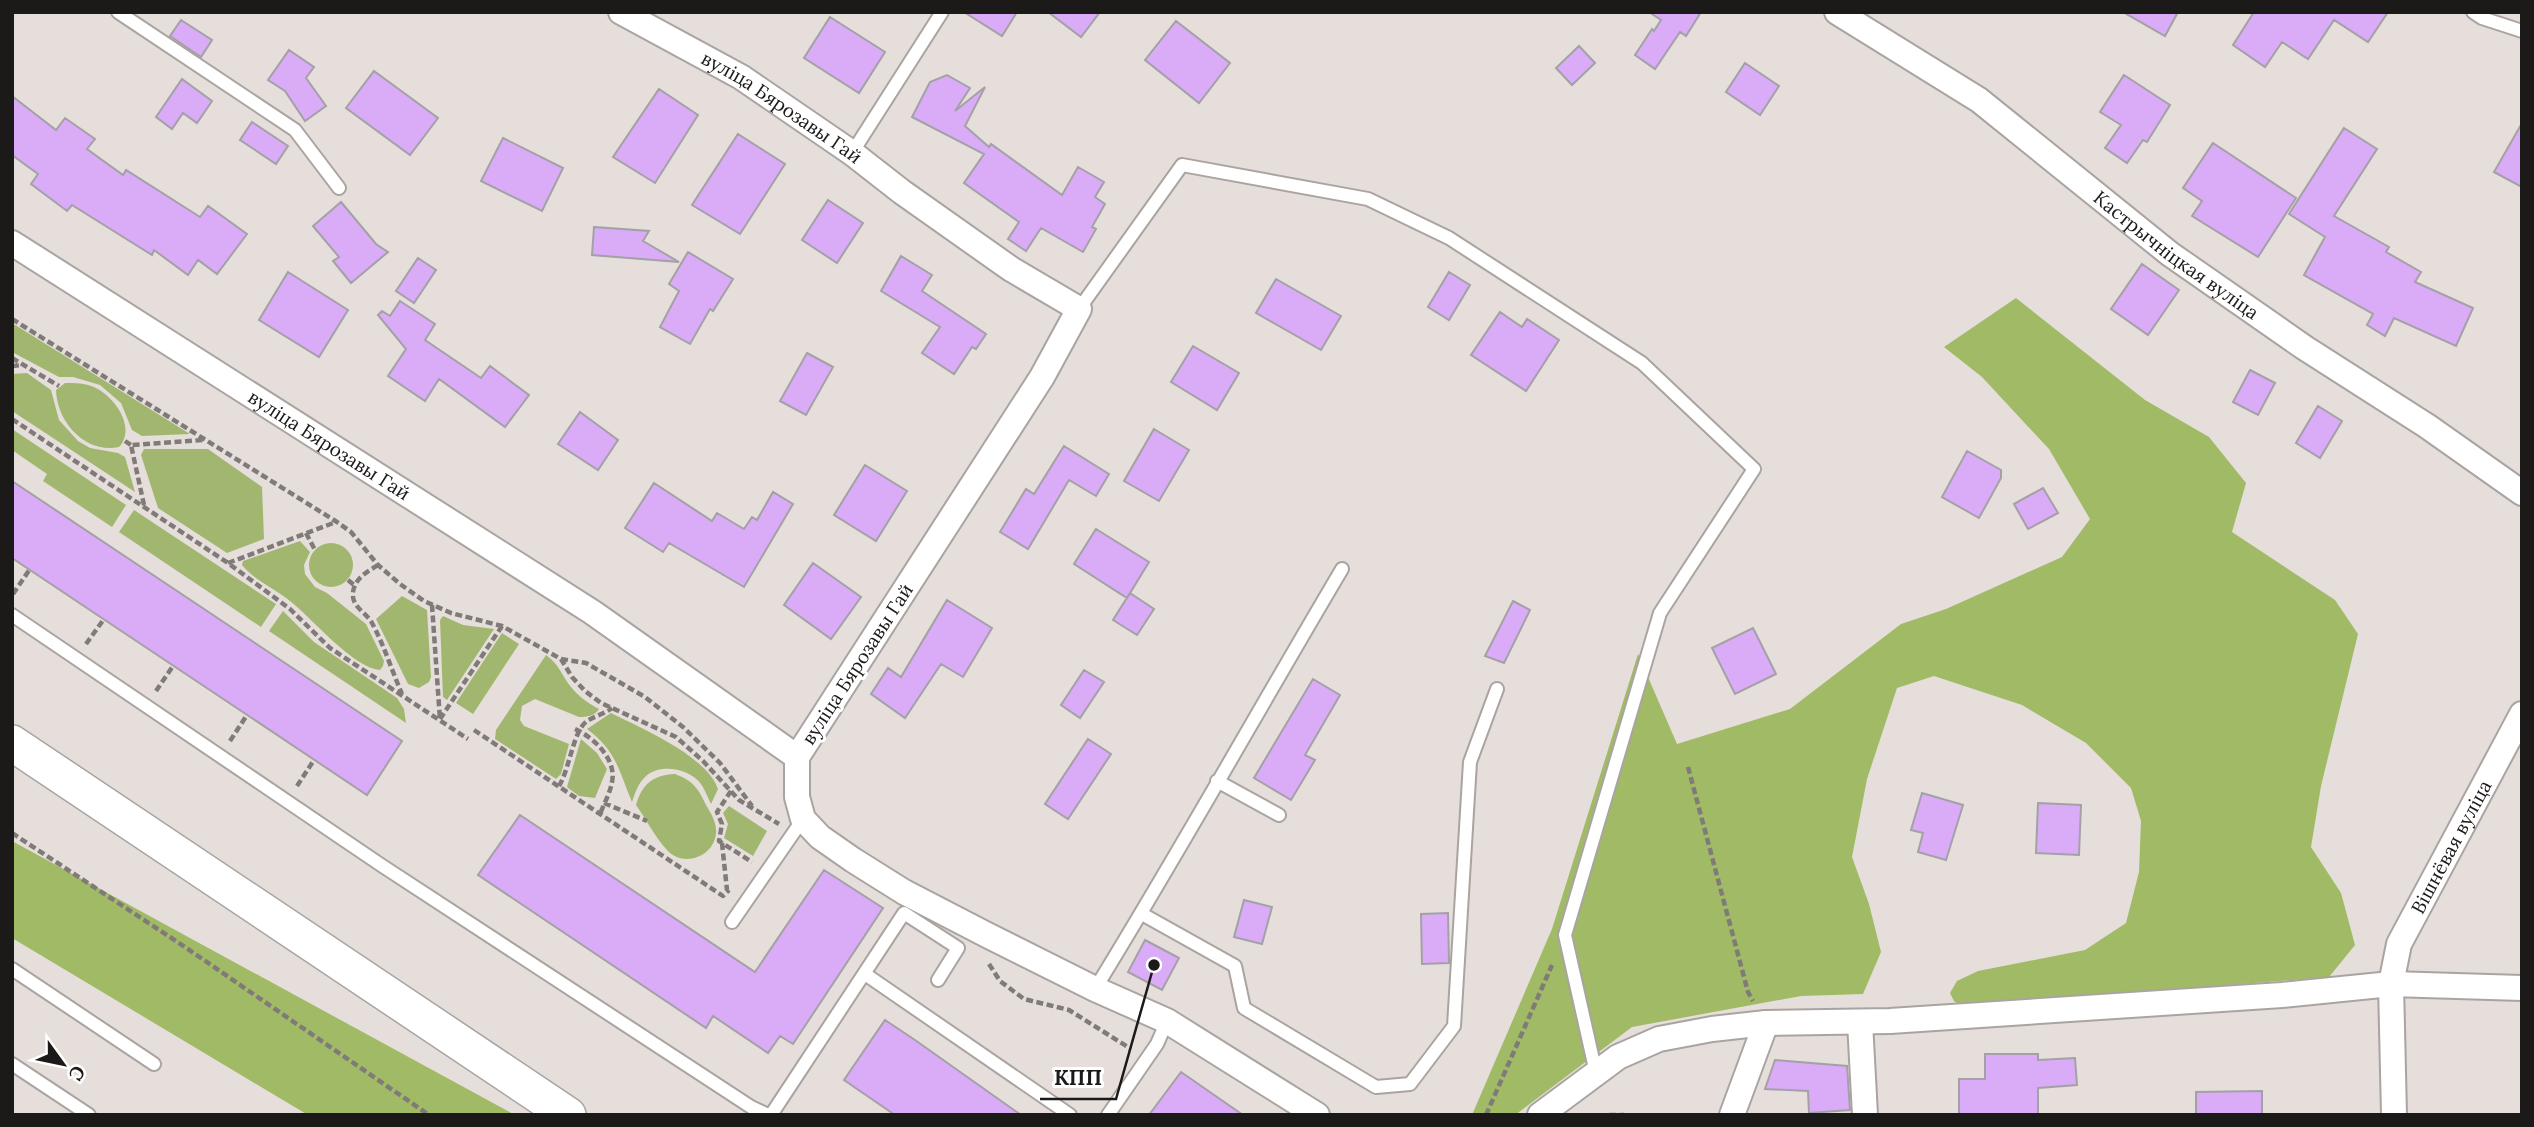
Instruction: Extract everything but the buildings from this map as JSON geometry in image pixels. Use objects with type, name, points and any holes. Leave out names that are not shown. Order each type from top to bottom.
[{"type":"main road","points":[[12,743],[568,1115]]},
{"type":"street","name":"вуліца Бярозавы Гай","points":[[12,243],[592,612],[797,757],[1042,377],[1079,309],[1011,269],[852,153],[741,77],[621,12]]},
{"type":"street","name":"Кастрычніцкая вуліца","points":[[1837,12],[1979,100],[2170,254],[2522,493]]},
{"type":"street","name":"Вішнёвая вуліца","points":[[2394,1115],[2391,984],[2399,944],[2522,714]]},
{"type":"street","points":[[797,757],[798,825],[904,892],[1095,989],[1167,1021],[1317,1115]]},
{"type":"street","points":[[1539,1115],[1618,1057],[1658,1039],[1712,1029],[1766,1023],[1860,1022],[2282,995],[2391,984],[2522,989]]},
{"type":"street","points":[[1860,1022],[1865,1115]]},
{"type":"street","points":[[1732,1115],[1766,1023]]},
{"type":"lane","points":[[118,12],[295,130],[339,188]]},
{"type":"lane","points":[[852,153],[942,12]]},
{"type":"lane","points":[[2473,12],[2482,18],[2522,31]]},
{"type":"lane","points":[[1079,309],[1182,164],[1368,199],[1449,238],[1642,363],[1754,469],[1660,613],[1565,935],[1596,1073]]},
{"type":"lane","points":[[1095,989],[1142,915],[1217,781],[1342,569]]},
{"type":"lane","points":[[12,615],[381,865],[751,1107],[769,1115],[904,913],[958,947],[938,980]]},
{"type":"lane","points":[[1142,915],[1235,966],[1244,1008],[1376,1087],[1410,1084],[1454,1026],[1470,762],[1497,689]]},
{"type":"lane","points":[[1217,781],[1279,815]]},
{"type":"lane","points":[[732,922],[798,825]]},
{"type":"lane","points":[[12,969],[154,1064]]},
{"type":"lane","points":[[865,974],[1070,1115]]},
{"type":"lane","points":[[1108,1115],[1157,1044],[1167,1021]]},
{"type":"lane","points":[[12,1064],[89,1115]]},
{"type":"path","points":[[12,319],[351,531],[378,565],[400,584],[432,604],[478,622],[502,626],[561,659],[586,663],[645,697],[683,727],[720,763],[754,810]]},
{"type":"path","points":[[12,358],[60,386]]},
{"type":"path","points":[[12,366],[23,365]]},
{"type":"path","points":[[12,419],[228,564],[290,609],[330,648],[468,739]]},
{"type":"path","points":[[125,441],[131,444],[205,440]]},
{"type":"path","points":[[131,444],[144,507]]},
{"type":"path","points":[[228,564],[337,522]]},
{"type":"path","points":[[306,533],[315,550]]},
{"type":"path","points":[[378,565],[361,576],[354,585],[352,596],[356,606],[371,621],[402,695]]},
{"type":"path","points":[[13,594],[30,569]]},
{"type":"path","points":[[348,580],[354,585]]},
{"type":"path","points":[[432,604],[440,720]]},
{"type":"path","points":[[86,644],[104,619]]},
{"type":"path","points":[[440,720],[502,626]]},
{"type":"path","points":[[561,659],[585,691],[612,708],[676,737],[703,761],[739,800],[775,822],[798,825]]},
{"type":"path","points":[[156,692],[173,666]]},
{"type":"path","points":[[559,786],[567,771],[577,730],[612,708]]},
{"type":"path","points":[[229,742],[247,715]]},
{"type":"path","points":[[474,730],[723,896],[733,885]]},
{"type":"path","points":[[577,730],[588,736],[603,751],[612,769],[613,780],[600,814]]},
{"type":"path","points":[[295,789],[314,760]]},
{"type":"path","points":[[1688,767],[1748,992],[1766,1023]]},
{"type":"path","points":[[731,792],[717,811],[722,824],[719,841],[752,862]]},
{"type":"path","points":[[604,803],[647,821]]},
{"type":"path","points":[[770,832],[775,822]]},
{"type":"path","points":[[12,832],[186,947],[429,1115]]},
{"type":"path","points":[[722,842],[727,891]]},
{"type":"path","points":[[746,871],[758,852]]},
{"type":"path","points":[[1486,1115],[1565,935]]},
{"type":"path","points":[[983,955],[1000,981],[1024,999],[1069,1010],[1147,1059]]},
{"type":"path","points":[[1609,1115],[1623,1115]]},
{"type":"green space","points":[[2016,298],[2145,400],[2209,437],[2246,483],[2232,532],[2335,600],[2358,634],[2321,786],[2311,847],[2341,893],[2355,945],[2329,977],[1961,1006],[1954,1001],[1950,993],[1957,981],[1978,971],[2085,950],[2126,923],[2139,872],[2141,821],[2131,788],[2086,743],[2022,705],[1934,676],[1897,688],[1867,779],[1852,857],[1869,904],[1881,952],[1863,994],[1801,996],[1632,1027],[1515,1115],[1472,1115],[1552,929],[1638,654],[1677,744],[1790,709],[1901,624],[1946,609],[2062,557],[2090,519],[2049,449],[1982,377],[1944,347]]},
{"type":"green space","points":[[12,323],[190,434],[142,436],[132,430],[121,403],[100,385],[73,377],[59,377],[12,352]]},
{"type":"green space","points":[[27,373],[51,390],[59,420],[78,441],[90,448],[118,453],[125,457],[135,492],[12,411],[12,374]]},
{"type":"green space","points":[[65,383],[94,387],[109,397],[121,413],[126,430],[119,447],[95,446],[76,434],[62,414],[58,402],[56,390]]},
{"type":"green space","points":[[12,429],[126,505],[112,527],[43,481],[47,474],[12,450]]},
{"type":"green space","points":[[144,449],[208,449],[262,487],[264,539],[227,553],[158,508],[141,455]]},
{"type":"green space","points":[[134,510],[276,604],[261,627],[119,532]]},
{"type":"green space","points":[[300,541],[310,552],[304,565],[305,574],[315,587],[327,593],[366,624],[384,661],[380,670],[369,667],[345,652],[290,601],[242,565],[243,561]]},
{"type":"green space","points":[[331,543],[340,544],[347,549],[352,556],[352,574],[347,581],[340,586],[331,587],[322,586],[315,581],[310,574],[309,565],[310,556],[315,549],[322,544]]},
{"type":"green space","points":[[402,596],[427,610],[431,677],[429,682],[419,688],[408,684],[376,619]]},
{"type":"green space","points":[[283,611],[314,642],[397,698],[404,709],[406,723],[269,631]]},
{"type":"green space","points":[[443,616],[463,625],[494,629],[447,700],[443,697],[440,620]]},
{"type":"green space","points":[[502,633],[519,644],[473,714],[456,703]]},
{"type":"green space","points":[[546,655],[577,694],[599,709],[590,716],[579,717],[535,699],[522,706],[520,720],[524,726],[569,744],[561,774],[556,779],[495,739],[496,730]]},
{"type":"green space","points":[[611,713],[672,744],[701,765],[718,789],[711,804],[696,779],[674,769],[658,770],[645,777],[632,802],[611,753],[587,729]]},
{"type":"green space","points":[[581,739],[597,753],[607,769],[595,798],[579,796],[567,787]]},
{"type":"green space","points":[[675,774],[697,788],[715,825],[716,833],[710,848],[704,854],[689,859],[681,858],[667,850],[636,805],[645,786],[650,782],[660,776]]},
{"type":"green space","points":[[729,806],[767,831],[753,856],[724,838],[728,824],[723,813]]},
{"type":"green space","points":[[12,841],[515,1115],[308,1115],[12,938]]},
{"type":"place","name":"КПП","points":[[1154,965]]}]
